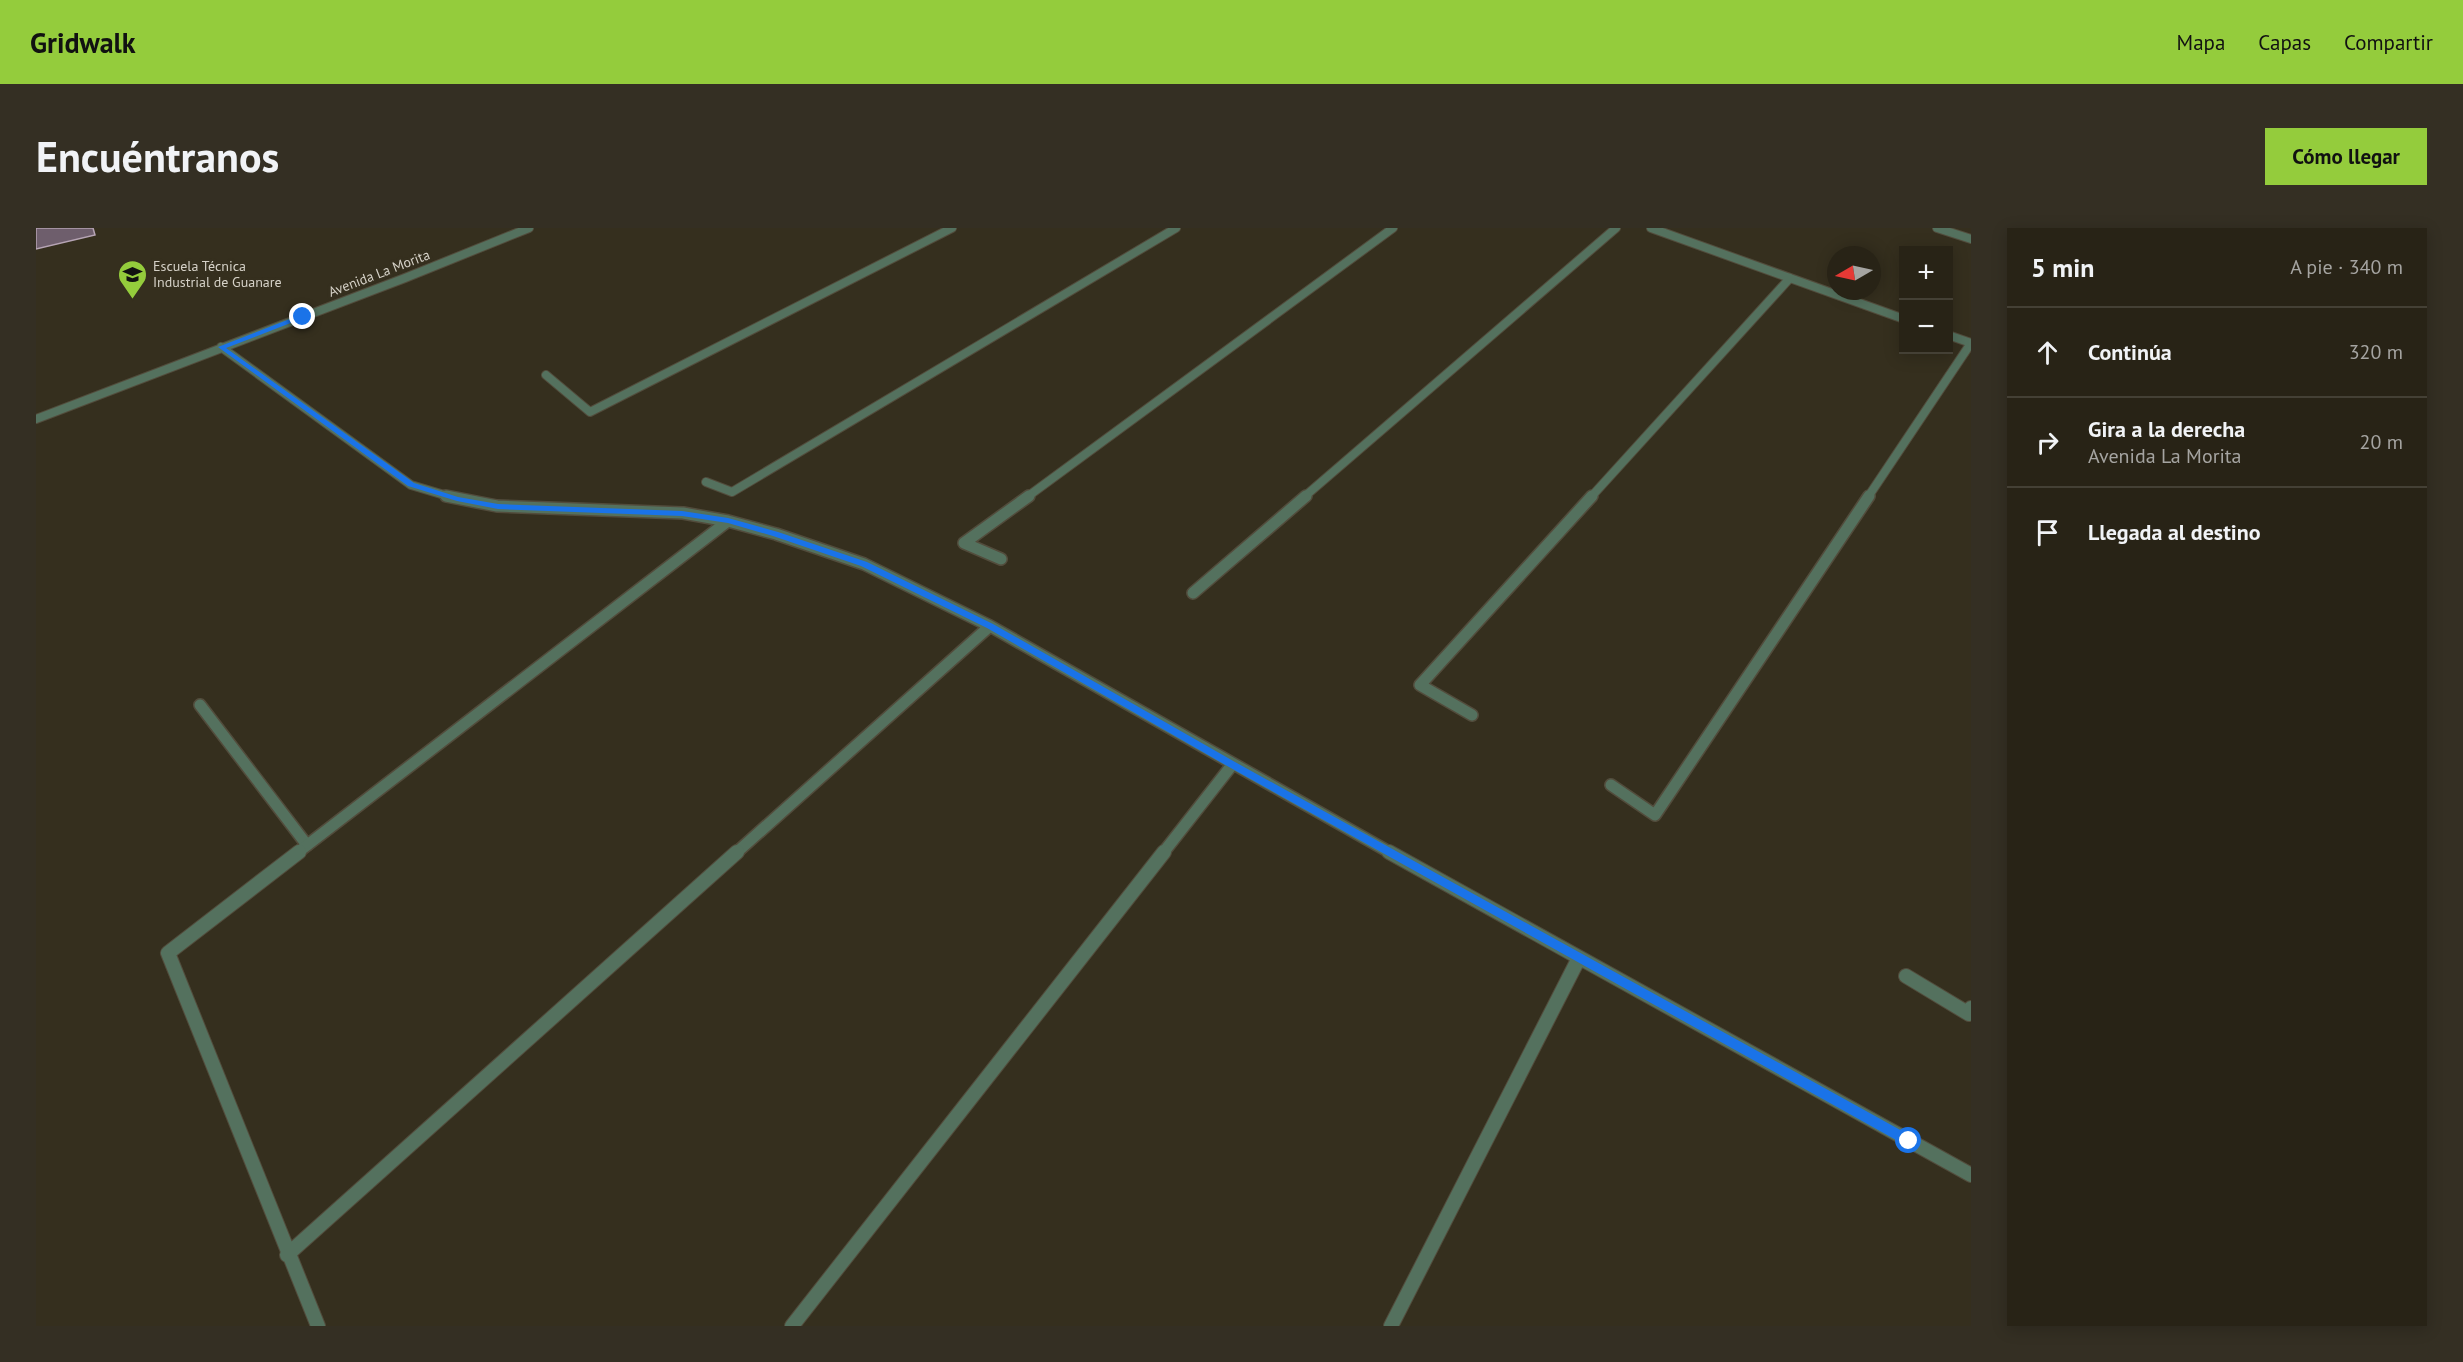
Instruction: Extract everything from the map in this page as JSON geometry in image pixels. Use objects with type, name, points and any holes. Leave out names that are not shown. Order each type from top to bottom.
[{"type":"street","name":"Avenida La Morita","points":[[36,419],[405,278],[529,228]]},
{"type":"street","points":[[546,375],[591,411],[952,228]]},
{"type":"street","points":[[706,482],[732,492],[1176,228]]},
{"type":"street","points":[[1001,559],[964,543],[1393,228]]},
{"type":"street","points":[[1193,592],[1616,228]]},
{"type":"street","points":[[1651,228],[1899,317]]},
{"type":"street","points":[[1936,228],[1971,239]]},
{"type":"street","points":[[1472,715],[1420,685],[1790,278]]},
{"type":"street","points":[[1611,785],[1655,815],[1971,343],[1953,337]]},
{"type":"street","points":[[221,347],[411,485],[457,499],[498,506],[682,513],[728,521],[776,534],[864,564],[990,626],[1232,765],[1971,1175]]},
{"type":"street","points":[[318,1326],[287,1254],[168,953],[728,521]]},
{"type":"street","points":[[287,1254],[990,626]]},
{"type":"street","points":[[200,705],[307,845]]},
{"type":"street","points":[[792,1326],[1232,765]]},
{"type":"street","points":[[1391,1326],[1579,958]]},
{"type":"street","points":[[1906,976],[1969,1014],[1971,1008]]},
{"type":"building","points":[[36,228],[93,228],[95,235],[36,249]]},
{"type":"place","name":"Escuela Técnica Industrial de Guanare","points":[[132,300]]},
{"type":"route","points":[[303,317],[221,347],[411,485],[457,499],[498,506],[682,513],[728,521],[776,534],[864,564],[990,626],[1232,765],[1909,1141]]}]
